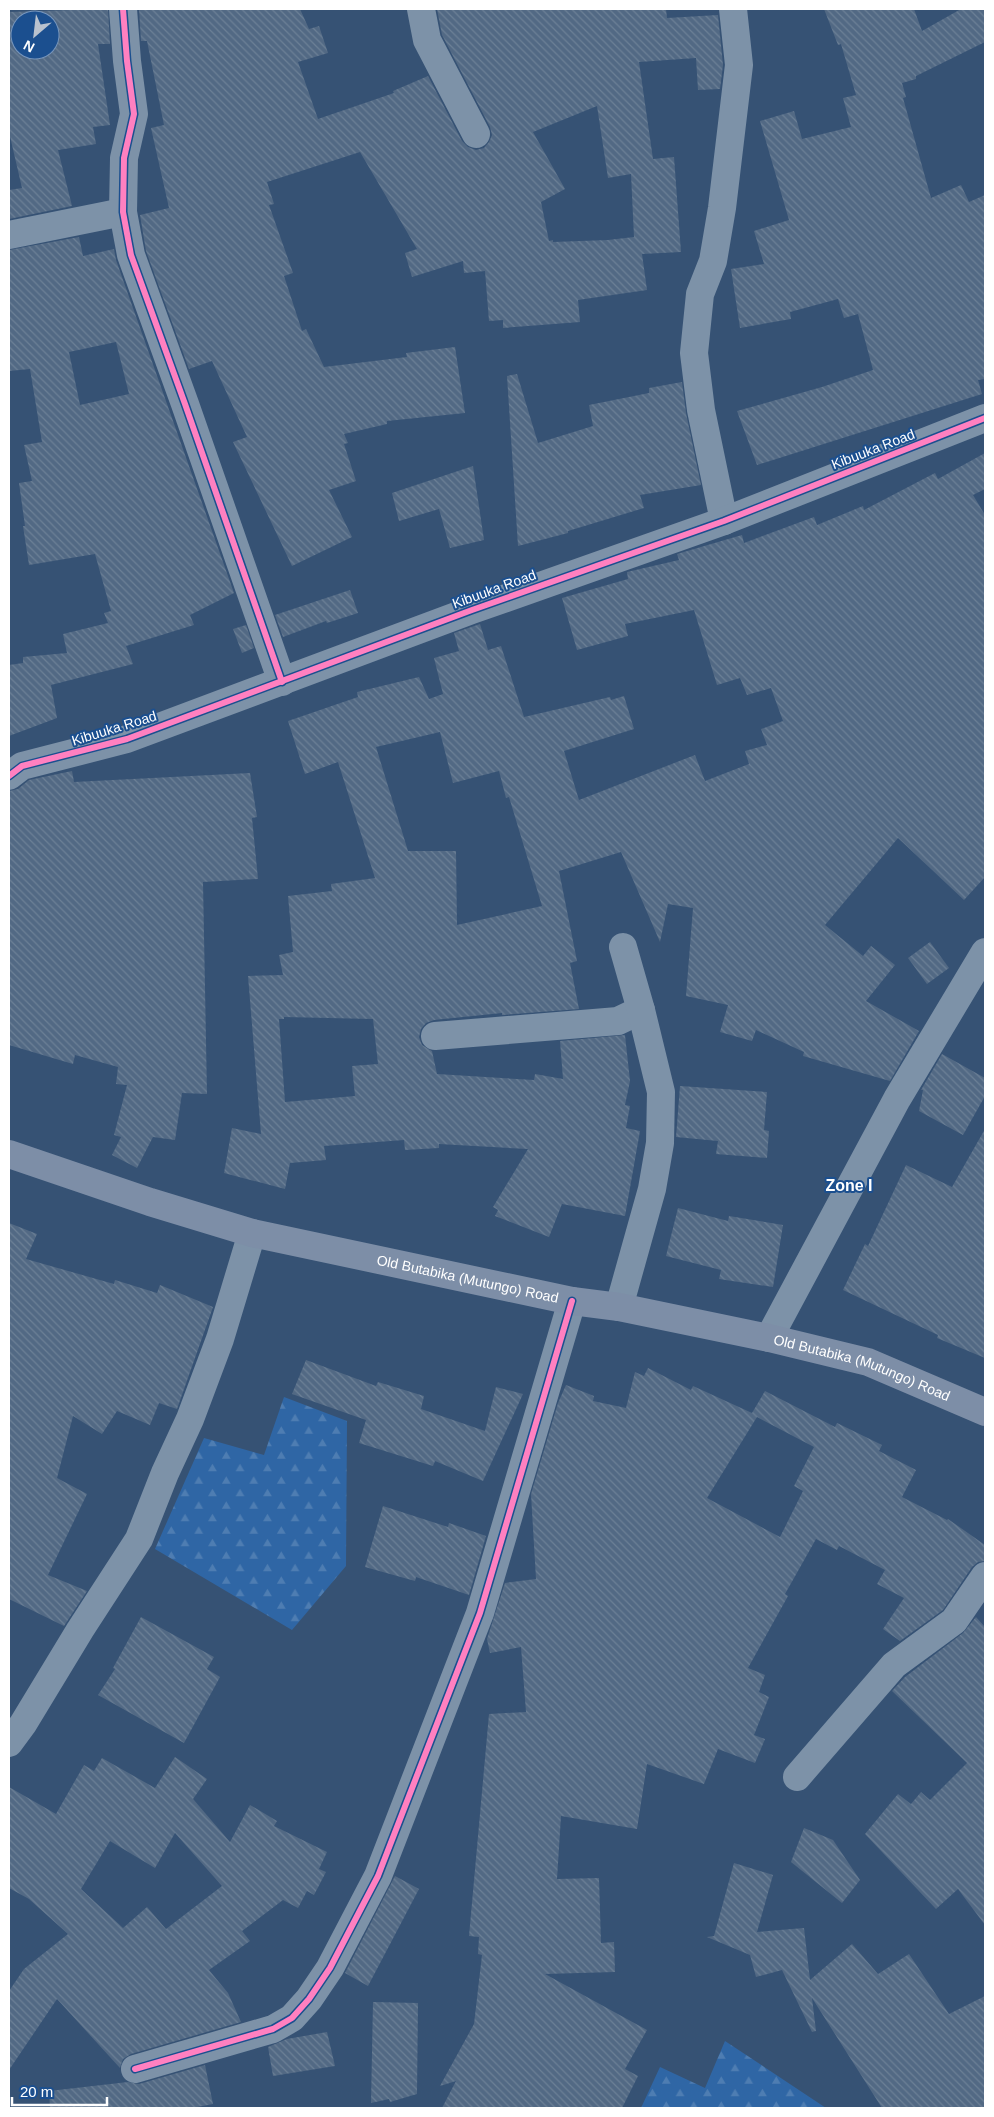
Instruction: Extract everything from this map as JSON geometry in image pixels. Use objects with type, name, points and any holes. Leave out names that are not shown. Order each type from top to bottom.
[{"type":"main road","name":"Old Butabika (Mutungo) Road","points":[[9,1154],[150,1202],[252,1233],[572,1301],[619,1307],[769,1338],[868,1362],[985,1412]]},
{"type":"street","points":[[123,9],[134,114],[124,158],[122,212],[131,255],[282,682]]},
{"type":"street","points":[[421,9],[427,40],[476,134]]},
{"type":"street","points":[[724,521],[701,410],[694,353],[700,294],[713,261],[722,208],[739,65],[733,9]]},
{"type":"street","points":[[9,235],[122,212]]},
{"type":"street","name":"Kibuuka Road","points":[[9,776],[22,766],[127,740],[472,610],[724,521],[985,418]]},
{"type":"street","points":[[619,1307],[652,1189],[660,1143],[661,1092],[623,947]]},
{"type":"street","points":[[769,1338],[897,1099],[985,952]]},
{"type":"street","points":[[435,1036],[618,1022],[641,1010]]},
{"type":"street","points":[[9,1743],[23,1724],[80,1630],[139,1540],[165,1473],[190,1419],[220,1339],[252,1233]]},
{"type":"street","points":[[135,2069],[273,2030],[292,2018],[309,1999],[330,1968],[378,1876],[480,1613],[572,1301]]},
{"type":"street","points":[[797,1777],[894,1665],[954,1621],[985,1576]]},
{"type":"green space","points":[[284,1397],[347,1421],[346,1566],[292,1630],[155,1549],[204,1438],[264,1455]]},
{"type":"green space","points":[[725,2041],[826,2108],[641,2108],[660,2067],[705,2088]]},
{"type":"building","points":[[108,9],[110,44],[98,44],[110,125],[93,127],[96,144],[58,150],[72,206],[9,219],[9,190],[22,188],[9,132],[9,12],[10,60],[60,60],[60,10]]},
{"type":"building","points":[[139,9],[300,9],[309,29],[319,26],[328,53],[298,62],[318,119],[394,93],[393,91],[428,76],[462,141],[468,147],[476,150],[484,148],[489,142],[492,135],[490,127],[442,35],[437,9],[666,9],[667,18],[718,15],[723,65],[720,89],[698,90],[696,58],[639,62],[653,159],[674,157],[681,252],[642,254],[647,290],[578,300],[580,322],[503,328],[503,320],[489,321],[485,271],[464,273],[463,261],[412,277],[405,253],[417,249],[360,152],[267,182],[274,204],[269,205],[293,273],[284,276],[302,331],[306,329],[324,367],[407,357],[406,353],[455,347],[465,413],[387,421],[387,424],[344,434],[348,443],[344,444],[356,481],[329,490],[352,537],[292,566],[233,442],[247,437],[212,361],[189,369],[146,251],[140,215],[169,208],[151,128],[164,125],[147,41],[141,41]],"holes":[[[597,106],[608,178],[631,174],[634,237],[608,240],[549,241],[541,202],[565,189],[533,132]]]},
{"type":"building","points":[[824,9],[914,9],[922,31],[961,9],[985,9],[985,42],[916,76],[916,79],[902,83],[906,97],[903,98],[931,198],[961,185],[969,202],[985,195],[985,379],[978,380],[982,394],[757,465],[737,411],[822,387],[873,370],[858,314],[844,318],[838,299],[790,312],[791,319],[740,328],[731,269],[764,264],[754,231],[789,220],[760,121],[794,111],[802,139],[851,127],[843,98],[856,95],[841,44],[838,45]]},
{"type":"building","points":[[79,237],[83,256],[114,249],[116,260],[234,593],[190,615],[194,625],[126,646],[133,664],[51,685],[57,718],[9,736],[9,665],[23,663],[23,657],[67,653],[63,634],[108,623],[104,613],[111,611],[95,554],[29,565],[19,483],[32,481],[24,445],[42,442],[30,369],[9,371],[9,250]],"holes":[[[116,342],[129,394],[80,405],[69,352]]]},
{"type":"building","points":[[517,374],[538,443],[593,426],[589,405],[649,393],[649,388],[682,382],[686,413],[701,485],[640,495],[644,508],[568,531],[568,533],[518,546],[507,376]]},
{"type":"building","points":[[985,453],[985,489],[973,495],[985,515],[985,877],[964,900],[898,838],[825,925],[863,956],[871,946],[895,965],[866,1001],[919,1031],[890,1081],[803,1056],[804,1052],[756,1030],[752,1041],[720,1032],[728,1005],[686,996],[693,908],[668,904],[660,942],[621,852],[559,871],[577,961],[570,963],[579,1009],[502,1015],[502,1013],[434,1020],[426,1023],[421,1029],[419,1037],[422,1045],[432,1051],[437,1074],[534,1080],[535,1074],[563,1079],[560,1041],[625,1035],[630,1081],[625,1105],[630,1106],[626,1128],[640,1131],[625,1216],[562,1204],[549,1237],[495,1216],[498,1210],[493,1207],[528,1149],[439,1144],[439,1148],[405,1150],[404,1140],[324,1146],[326,1160],[290,1163],[285,1189],[224,1173],[232,1128],[261,1134],[248,976],[283,975],[279,955],[293,952],[288,896],[332,891],[331,884],[375,878],[338,762],[305,774],[288,721],[358,697],[357,692],[419,677],[429,699],[443,694],[434,658],[459,651],[454,633],[480,624],[488,650],[501,646],[524,717],[610,697],[611,700],[624,696],[634,729],[564,751],[579,800],[695,755],[705,781],[749,764],[745,751],[767,745],[761,729],[783,721],[771,688],[747,695],[740,678],[717,685],[694,610],[625,624],[628,636],[577,650],[562,598],[628,579],[627,572],[679,560],[677,554],[742,535],[744,543],[814,517],[817,525],[863,506],[864,510],[935,473],[938,479]],"holes":[[[440,732],[453,783],[499,771],[506,798],[509,797],[542,906],[457,925],[456,851],[408,851],[376,747]],[[284,1017],[373,1019],[378,1064],[352,1066],[355,1096],[285,1102],[279,1019],[284,1019]]]},
{"type":"building","points":[[473,466],[484,540],[450,548],[439,509],[399,521],[392,493]]},
{"type":"building","points":[[350,590],[358,613],[327,623],[326,621],[283,637],[275,615]]},
{"type":"building","points":[[246,625],[254,648],[242,653],[233,629]]},
{"type":"building","points":[[72,771],[74,782],[250,773],[257,817],[252,818],[258,879],[203,882],[207,1094],[182,1093],[175,1140],[153,1137],[137,1168],[112,1155],[121,1137],[114,1135],[127,1085],[116,1084],[118,1067],[75,1055],[73,1064],[9,1045],[9,791],[18,789],[29,780]]},
{"type":"building","points":[[930,942],[949,968],[927,984],[908,958]]},
{"type":"building","points":[[942,1054],[985,1078],[985,1096],[963,1135],[919,1111],[923,1090],[921,1090]]},
{"type":"building","points":[[680,1086],[767,1092],[764,1130],[769,1131],[767,1158],[716,1154],[718,1141],[676,1137]]},
{"type":"building","points":[[985,1129],[985,1358],[937,1338],[938,1335],[843,1290],[865,1244],[868,1246],[906,1165],[952,1187]]},
{"type":"building","points":[[678,1208],[728,1221],[729,1216],[783,1225],[773,1287],[719,1279],[721,1270],[666,1256]]},
{"type":"building","points":[[9,1223],[37,1234],[26,1259],[114,1284],[115,1280],[157,1293],[160,1285],[213,1307],[177,1409],[159,1403],[150,1425],[117,1411],[102,1434],[73,1416],[57,1478],[87,1494],[48,1575],[87,1591],[64,1626],[9,1599]]},
{"type":"building","points":[[306,1360],[376,1386],[378,1382],[424,1396],[421,1409],[485,1431],[496,1387],[523,1394],[483,1481],[435,1461],[433,1466],[359,1443],[366,1420],[292,1394]]},
{"type":"building","points":[[648,1368],[691,1390],[693,1386],[752,1413],[765,1391],[835,1427],[837,1423],[882,1445],[879,1451],[916,1470],[902,1497],[948,1519],[985,1545],[985,1561],[978,1562],[972,1567],[943,1610],[900,1641],[883,1629],[904,1598],[877,1584],[885,1570],[839,1546],[837,1550],[816,1539],[785,1594],[788,1596],[748,1668],[765,1675],[759,1692],[769,1697],[754,1735],[765,1739],[755,1763],[718,1749],[704,1784],[647,1764],[637,1829],[561,1816],[557,1879],[599,1878],[601,1943],[614,1942],[615,1972],[545,1974],[647,2030],[625,2069],[638,2076],[622,2108],[442,2108],[456,2081],[440,2086],[474,2024],[482,1955],[478,1954],[479,1937],[469,1936],[489,1714],[526,1712],[521,1647],[490,1653],[487,1639],[505,1583],[536,1579],[531,1494],[558,1403],[566,1385],[594,1396],[593,1401],[626,1408],[635,1372],[644,1376]],"holes":[[[757,1417],[814,1447],[794,1486],[803,1491],[780,1537],[707,1498]]]},
{"type":"building","points":[[383,1506],[448,1527],[449,1523],[486,1536],[469,1595],[416,1577],[415,1581],[365,1567]]},
{"type":"building","points":[[141,1617],[214,1657],[207,1669],[220,1677],[184,1743],[98,1695],[115,1669],[113,1668]]},
{"type":"building","points":[[976,1617],[985,1627],[985,1925],[958,1889],[936,1909],[865,1834],[898,1794],[911,1804],[921,1792],[930,1800],[967,1763],[892,1691],[905,1677],[963,1633]]},
{"type":"building","points":[[175,1757],[207,1779],[193,1799],[230,1842],[250,1805],[277,1821],[274,1826],[327,1852],[319,1869],[326,1872],[314,1895],[307,1891],[298,1908],[283,1900],[242,1931],[250,1941],[209,1970],[228,1993],[241,2022],[131,2054],[123,2059],[120,2068],[57,1999],[9,2070],[9,1991],[24,1969],[68,1934],[29,1899],[9,1888],[9,1787],[56,1814],[84,1765],[94,1771],[102,1758],[155,1788]],"holes":[[[175,1833],[222,1886],[166,1929],[147,1907],[123,1928],[81,1889],[110,1841],[155,1868]]]},
{"type":"building","points":[[804,1828],[833,1840],[860,1880],[842,1903],[791,1862]]},
{"type":"building","points":[[734,1863],[773,1875],[757,1932],[804,1928],[810,1980],[852,1944],[878,1974],[909,1954],[949,2014],[985,1996],[985,2108],[882,2108],[812,1998],[816,2031],[812,2032],[782,1970],[756,1977],[750,1955],[707,1937],[714,1936]]},
{"type":"building","points":[[395,1876],[419,1889],[368,1986],[345,1973]]},
{"type":"building","points":[[373,2002],[418,2003],[417,2094],[390,2102],[389,2099],[371,2103]]},
{"type":"building","points":[[327,2032],[335,2066],[273,2076],[268,2047],[287,2039]]},
{"type":"building","points":[[205,2065],[213,2104],[192,2108],[50,2108],[49,2091],[128,2082],[139,2084]]},
{"type":"cycle path","points":[[123,9],[134,114],[124,158],[123,212],[131,255],[282,682]]},
{"type":"cycle path","points":[[9,776],[22,766],[127,739],[472,610],[724,521],[985,418]]},
{"type":"cycle path","points":[[135,2069],[273,2029],[292,2018],[309,1999],[330,1968],[378,1876],[480,1613],[572,1301]]},
{"type":"district","name":"Zone I","points":[[849,1185]]}]
